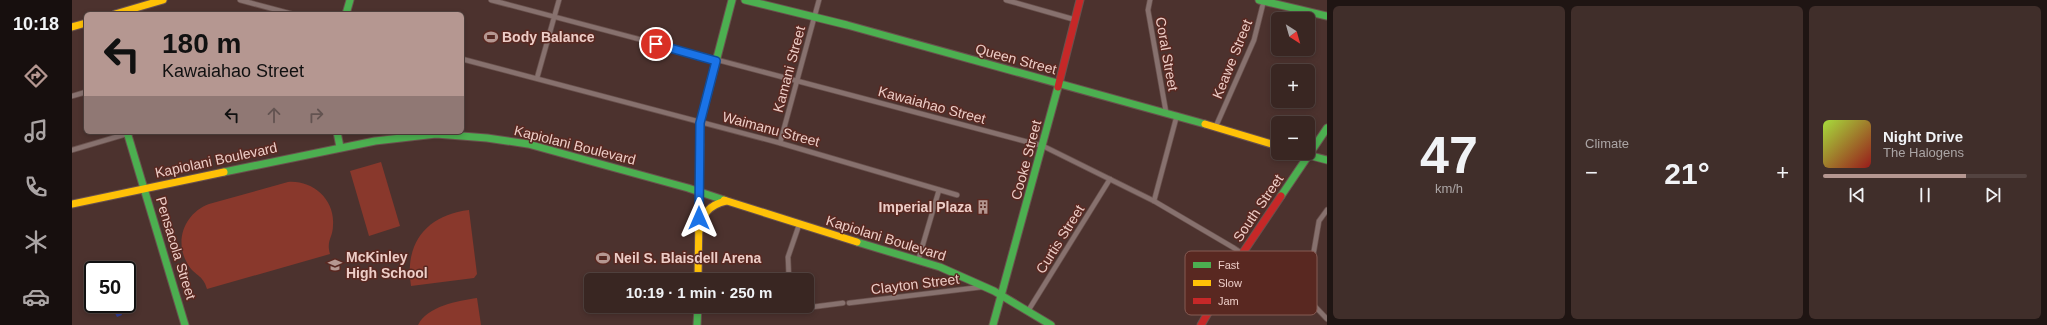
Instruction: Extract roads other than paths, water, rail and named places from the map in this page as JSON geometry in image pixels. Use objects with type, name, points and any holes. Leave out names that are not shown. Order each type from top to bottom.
[{"type":"main road","points":[[121,12],[160,0]]},
{"type":"main road","points":[[347,12],[350,0]]},
{"type":"main road","points":[[698,273],[700,123],[732,0]]},
{"type":"main road","name":"Queen Street","points":[[745,0],[1178,115],[1271,144]]},
{"type":"main road","name":"Cooke Street","points":[[993,325],[1043,146],[1080,0]]},
{"type":"main road","points":[[1262,0],[1327,16]]},
{"type":"main road","points":[[72,27],[84,24]]},
{"type":"main road","name":"South Street","points":[[1315,146],[1327,128]]},
{"type":"main road","name":"Pensacola Street","points":[[130,134],[185,325]]},
{"type":"main road","points":[[337,134],[340,147]]},
{"type":"main road","name":"Kapiolani Boulevard","points":[[72,204],[340,147],[436,134],[487,138],[528,144],[563,153],[699,192],[799,225],[918,261],[954,273],[984,286],[1051,325]]},
{"type":"main road","points":[[1315,157],[1327,160]]},
{"type":"main road","name":"South Street","points":[[1244,251],[1305,160]]},
{"type":"main road","points":[[699,231],[702,216],[707,209],[714,204],[726,201]]},
{"type":"main road","points":[[697,325],[698,313]]},
{"type":"main road","name":"South Street","points":[[1201,325],[1207,315]]},
{"type":"street","points":[[240,0],[285,12]]},
{"type":"street","name":"Kawaiahao Street","points":[[491,0],[716,61],[796,80],[1043,146],[1154,201],[1238,251]]},
{"type":"street","points":[[537,78],[559,0]]},
{"type":"street","name":"Kamani Street","points":[[780,143],[819,0]]},
{"type":"street","points":[[1006,0],[1076,20]]},
{"type":"street","name":"Coral Street","points":[[1150,0],[1148,10],[1166,112]]},
{"type":"street","name":"Keawe Street","points":[[1216,126],[1254,40],[1262,0]]},
{"type":"street","name":"Waimanu Street","points":[[464,60],[537,78],[700,123],[780,143],[957,195]]},
{"type":"street","points":[[72,96],[84,93]]},
{"type":"street","points":[[1154,201],[1178,115]]},
{"type":"street","points":[[72,150],[123,134]]},
{"type":"street","name":"Curtis Street","points":[[1028,311],[1110,179]]},
{"type":"street","points":[[918,261],[940,190]]},
{"type":"street","points":[[1314,251],[1319,221],[1327,210]]},
{"type":"street","points":[[789,273],[788,257],[799,225]]},
{"type":"street","name":"Clayton Street","points":[[849,303],[984,286]]},
{"type":"street","points":[[814,307],[843,303]]},
{"type":"street","name":"Kawaiahao Street","points":[[1317,309],[1327,319]]},
{"type":"place","name":"Body Balance","points":[[491,37]]},
{"type":"place","name":"Imperial Plaza","points":[[983,207]]},
{"type":"place","name":"Neil S. Blaisdell Arena","points":[[603,258]]},
{"type":"place","name":"McKinley High School","points":[[335,265]]}]
